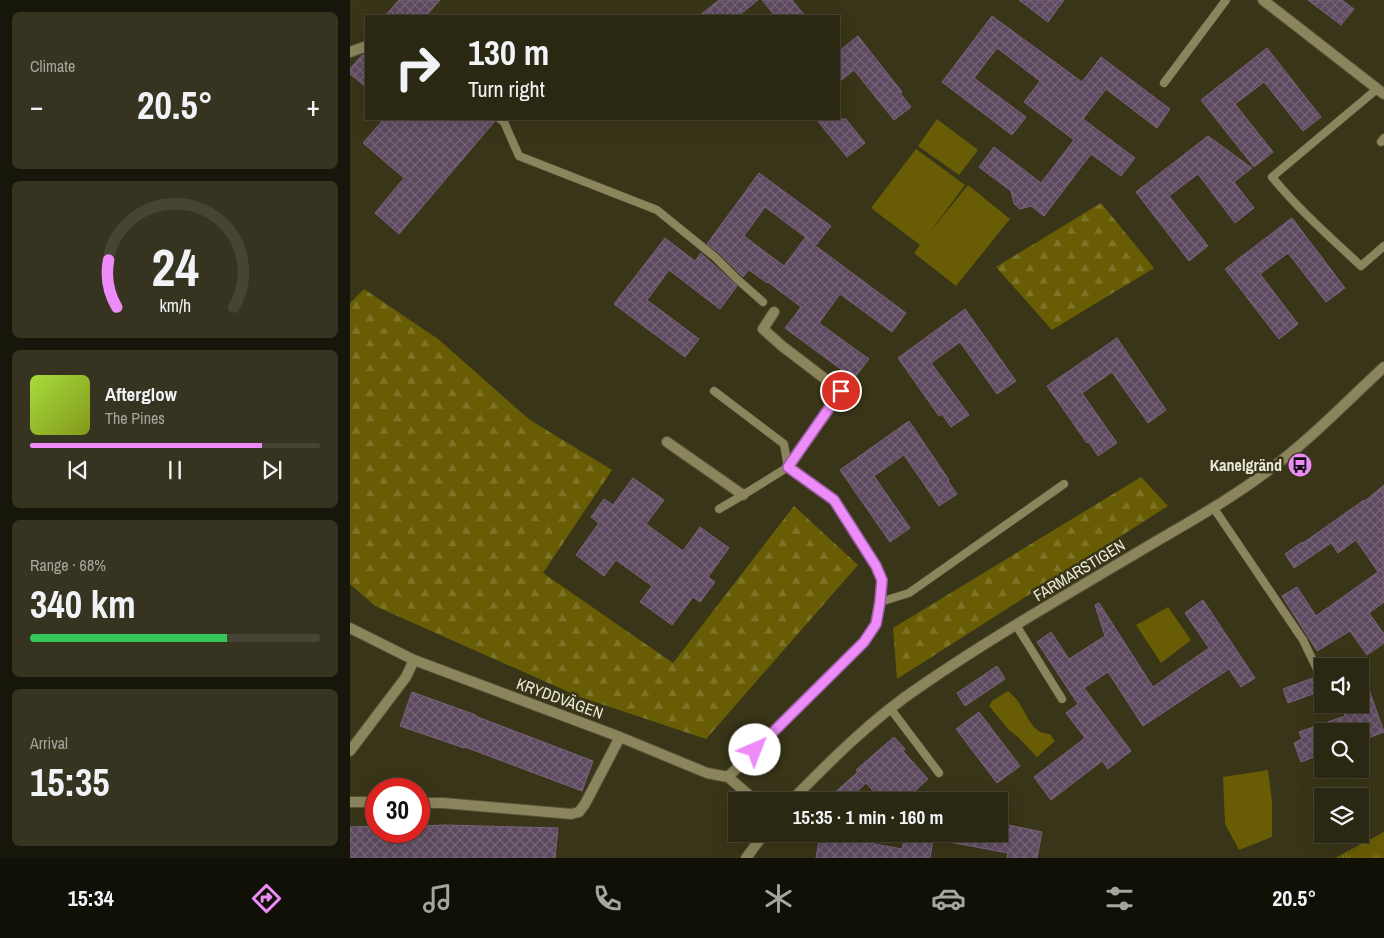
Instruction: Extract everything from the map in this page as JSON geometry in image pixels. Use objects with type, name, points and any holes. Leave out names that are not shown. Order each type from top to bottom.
[{"type":"street","points":[[1263,0],[1381,91]]},
{"type":"street","points":[[350,52],[365,48]]},
{"type":"street","points":[[728,778],[864,642],[876,624],[880,602],[882,580],[876,566],[834,500],[788,467],[841,391],[762,329],[774,312]]},
{"type":"street","name":"FARMARSTIGEN","points":[[800,792],[831,760],[890,708],[920,686],[1016,625],[1213,507],[1265,473],[1310,436],[1384,367]]},
{"type":"street","points":[[667,442],[743,495]]},
{"type":"street","name":"KRYDDVÄGEN","points":[[350,628],[414,660],[620,736],[707,773],[728,778],[745,792]]},
{"type":"street","points":[[350,751],[406,677],[414,660]]},
{"type":"street","points":[[430,803],[571,814],[579,812],[620,736]]},
{"type":"street","points":[[350,802],[365,802]]},
{"type":"street","points":[[746,858],[758,842]]},
{"type":"lane","points":[[1164,83],[1226,0]]},
{"type":"lane","points":[[1381,91],[1272,177],[1311,220],[1361,266],[1384,246]]},
{"type":"lane","points":[[501,120],[504,122],[519,156],[657,210],[715,257],[763,302]]},
{"type":"lane","points":[[714,391],[784,444],[788,467],[719,509]]},
{"type":"lane","points":[[880,602],[909,593],[1064,484]]},
{"type":"lane","points":[[1213,507],[1303,640],[1314,663]]},
{"type":"lane","points":[[1016,625],[1062,699]]},
{"type":"lane","points":[[890,708],[939,773]]},
{"type":"green space","points":[[937,119],[978,150],[959,175],[918,146]]},
{"type":"green space","points":[[916,149],[965,185],[929,233],[968,185],[1010,219],[956,286],[914,253],[920,245],[871,208]]},
{"type":"green space","points":[[1101,203],[1154,268],[1052,330],[996,267]]},
{"type":"green space","points":[[364,289],[438,339],[530,420],[612,470],[543,573],[673,663],[794,506],[858,565],[706,739],[580,697],[375,606],[350,584],[350,303]]},
{"type":"green space","points":[[1141,477],[1168,506],[897,679],[893,628]]},
{"type":"green space","points":[[1168,607],[1191,640],[1161,663],[1136,625]]},
{"type":"green space","points":[[1008,691],[1017,700],[1034,727],[1038,731],[1050,734],[1055,741],[1037,757],[1009,730],[989,706],[992,701]]},
{"type":"green space","points":[[1268,770],[1272,802],[1272,837],[1239,850],[1225,824],[1223,777]]},
{"type":"green space","points":[[1384,832],[1384,858],[1335,858],[1363,843],[1369,843],[1369,840]]},
{"type":"building","points":[[399,0],[440,0],[427,15],[386,15]]},
{"type":"building","points":[[719,0],[758,0],[739,15],[700,15]]},
{"type":"building","points":[[762,0],[792,0],[804,15],[774,15]]},
{"type":"building","points":[[1019,0],[1064,0],[1048,22]]},
{"type":"building","points":[[1308,0],[1342,0],[1354,9],[1341,25]]},
{"type":"building","points":[[992,16],[1082,82],[1101,57],[1170,109],[1157,128],[1106,89],[1083,119],[1135,158],[1121,176],[1091,154],[1044,216],[1031,206],[1020,209],[1014,204],[1011,191],[979,167],[994,147],[1041,183],[1074,140],[1024,102],[1040,81],[997,48],[974,78],[1026,117],[1012,135],[942,82]]},
{"type":"building","points":[[858,36],[902,92],[900,93],[911,107],[894,120],[854,70],[840,81],[840,50]]},
{"type":"building","points":[[1267,48],[1321,117],[1303,131],[1264,82],[1235,104],[1273,152],[1254,167],[1201,100]]},
{"type":"building","points":[[362,55],[365,56],[365,86],[350,74],[350,69]]},
{"type":"building","points":[[846,119],[865,143],[847,157],[817,120]]},
{"type":"building","points":[[383,120],[495,121],[399,234],[375,213],[404,178],[363,143]]},
{"type":"building","points":[[1208,136],[1252,168],[1234,182],[1254,208],[1235,223],[1198,174],[1169,196],[1208,246],[1189,261],[1136,192]]},
{"type":"building","points":[[759,173],[831,226],[816,245],[765,207],[744,236],[784,266],[805,238],[906,313],[892,332],[840,294],[819,323],[869,359],[855,377],[842,370],[785,328],[801,307],[749,270],[743,277],[707,244]]},
{"type":"building","points":[[1292,218],[1345,288],[1326,302],[1288,253],[1260,274],[1298,324],[1279,339],[1225,269]]},
{"type":"building","points":[[665,238],[695,261],[701,253],[737,286],[720,309],[669,270],[647,300],[699,339],[685,357],[614,304]]},
{"type":"building","points":[[965,309],[1016,381],[997,394],[960,342],[931,363],[969,415],[951,427],[942,414],[939,416],[898,358]]},
{"type":"building","points":[[1117,338],[1166,410],[1148,423],[1112,372],[1082,393],[1117,443],[1098,456],[1047,386]]},
{"type":"building","points":[[909,421],[957,494],[939,506],[904,455],[874,476],[910,528],[890,542],[840,470]]},
{"type":"building","points":[[633,478],[664,500],[646,524],[683,551],[700,527],[729,548],[708,577],[715,582],[700,602],[693,597],[672,625],[640,602],[652,586],[616,560],[604,576],[576,555],[599,523],[591,517],[604,499],[613,505]]},
{"type":"building","points":[[1384,485],[1384,602],[1369,613],[1384,634],[1384,643],[1367,655],[1350,631],[1317,651],[1282,596],[1297,587],[1316,616],[1378,572],[1356,540],[1338,553],[1331,543],[1294,568],[1285,554],[1365,501]]},
{"type":"building","points":[[1203,600],[1255,678],[1241,687],[1229,669],[1143,726],[1108,672],[1084,688],[1131,751],[1108,769],[1102,761],[1051,800],[1034,777],[1085,738],[1066,713],[1078,704],[1037,642],[1051,632],[1069,659],[1105,636],[1095,605],[1099,603],[1153,687],[1209,648],[1185,613]]},
{"type":"building","points":[[997,666],[1005,679],[965,706],[957,693]]},
{"type":"building","points":[[1313,678],[1314,681],[1314,693],[1288,703],[1283,689]]},
{"type":"building","points":[[1369,690],[1384,732],[1369,738],[1369,723],[1325,723],[1345,716],[1344,713],[1369,713]]},
{"type":"building","points":[[412,692],[593,761],[582,791],[465,747],[400,726]]},
{"type":"building","points":[[979,712],[1020,766],[997,783],[956,729]]},
{"type":"building","points":[[1314,727],[1314,757],[1301,762],[1294,743],[1302,739],[1299,732]]},
{"type":"building","points":[[894,737],[905,749],[903,751],[928,779],[914,792],[874,792],[866,783],[856,792],[835,792],[858,772],[856,770]]},
{"type":"building","points":[[1008,825],[1042,832],[1037,858],[1007,858],[1008,853],[949,842],[1008,842]]},
{"type":"building","points":[[365,826],[365,843],[430,843],[430,826],[558,828],[555,858],[350,858],[350,827]]},
{"type":"building","points":[[819,842],[864,842],[902,849],[903,842],[933,842],[930,858],[816,858]]},
{"type":"place","name":"Kanelgränd","points":[[1300,465]]},
{"type":"route","points":[[755,750],[864,642],[876,624],[882,580],[876,566],[834,500],[788,467],[841,391]]}]
